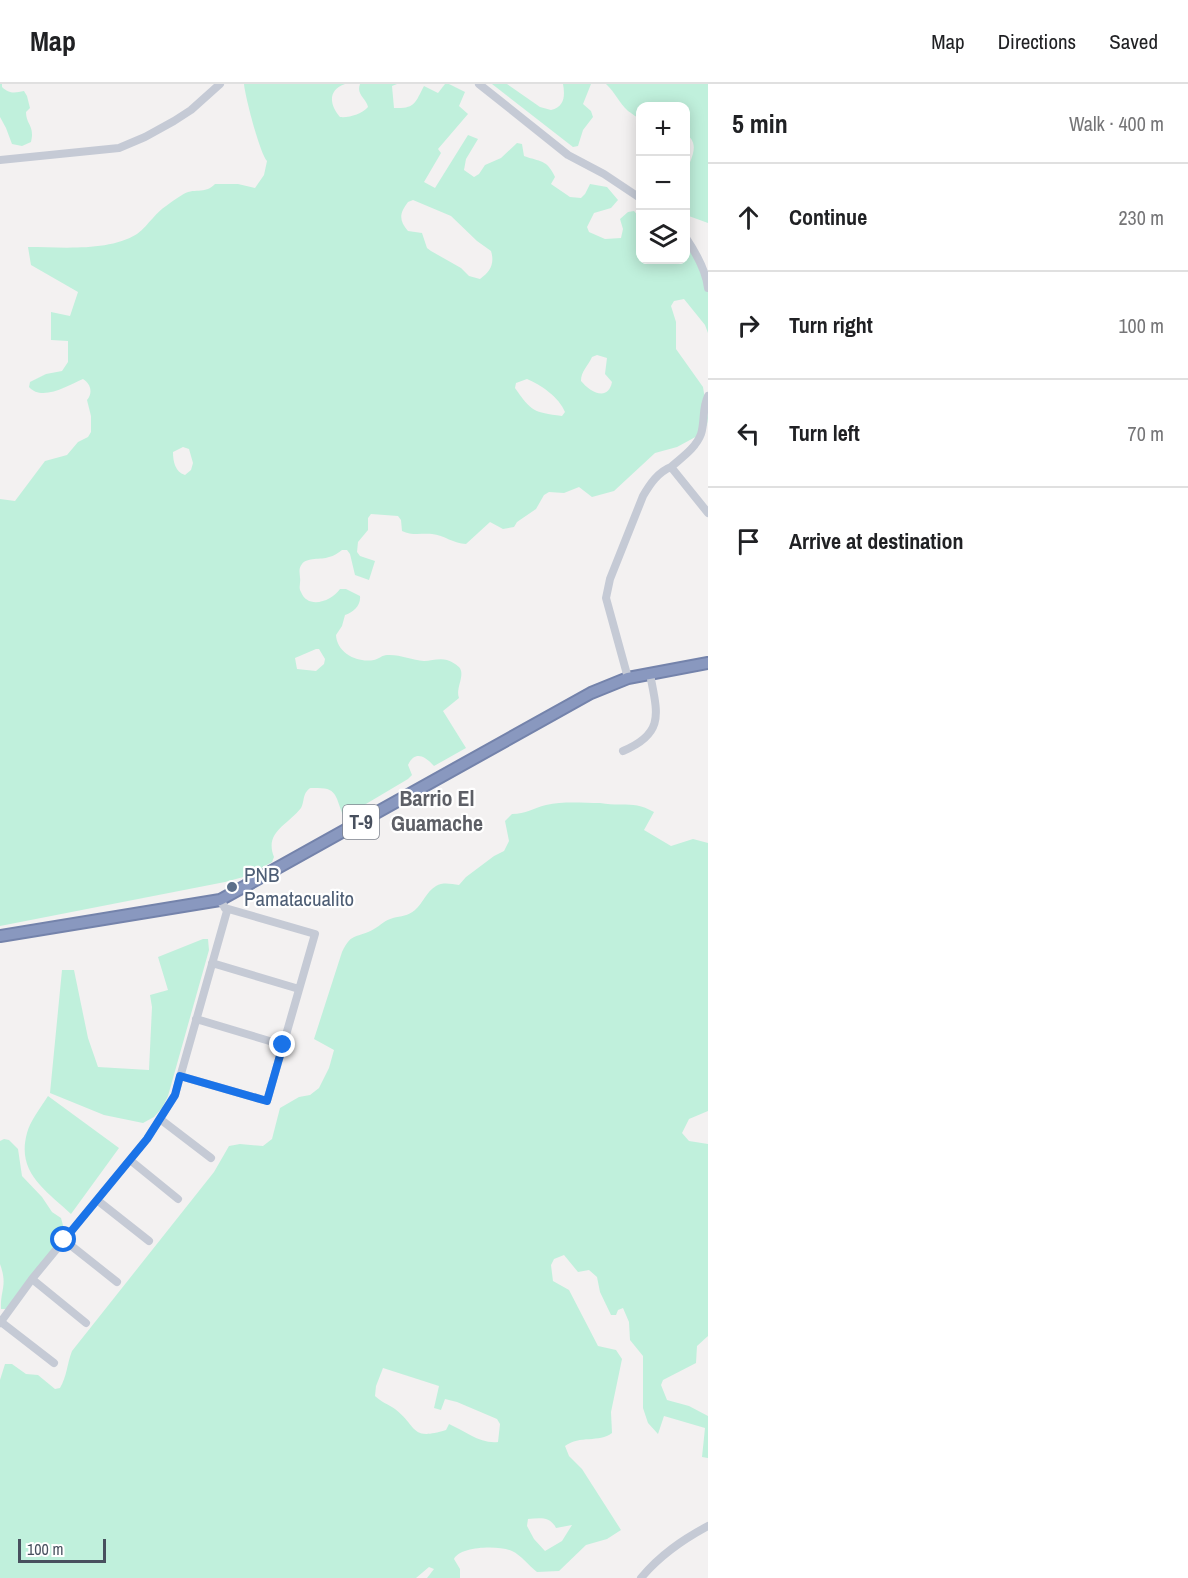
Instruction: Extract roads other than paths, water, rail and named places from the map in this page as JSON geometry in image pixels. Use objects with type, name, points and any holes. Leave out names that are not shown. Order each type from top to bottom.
[{"type":"highway","name":"T-9","points":[[0,936],[223,904],[591,693],[628,678],[708,663]]},
{"type":"street","points":[[0,160],[119,148],[174,121],[220,84]]},
{"type":"street","points":[[479,84],[568,155],[604,174],[636,195]]},
{"type":"street","points":[[690,245],[707,278],[708,288]]},
{"type":"street","points":[[628,678],[606,598],[610,579],[650,484],[663,470],[671,467],[690,450],[701,435],[705,402],[708,396]]},
{"type":"street","points":[[671,467],[708,513]]},
{"type":"street","points":[[623,751],[639,744],[651,732],[657,720],[650,674]]},
{"type":"street","points":[[54,1363],[0,1322],[32,1279],[147,1139],[175,1095],[226,911],[223,904]]},
{"type":"street","points":[[180,1076],[267,1101],[315,934],[223,904]]},
{"type":"street","points":[[212,963],[299,989]]},
{"type":"street","points":[[196,1019],[283,1045]]},
{"type":"street","points":[[160,1119],[211,1158]]},
{"type":"street","points":[[130,1160],[178,1199]]},
{"type":"street","points":[[96,1200],[149,1241]]},
{"type":"street","points":[[64,1240],[117,1282]]},
{"type":"street","points":[[32,1279],[86,1323]]},
{"type":"street","points":[[641,1578],[673,1546],[708,1526]]},
{"type":"place","name":"PNB Pamatacualito","points":[[232,887]]},
{"type":"district","name":"Barrio El Guamache","points":[[437,810]]}]
